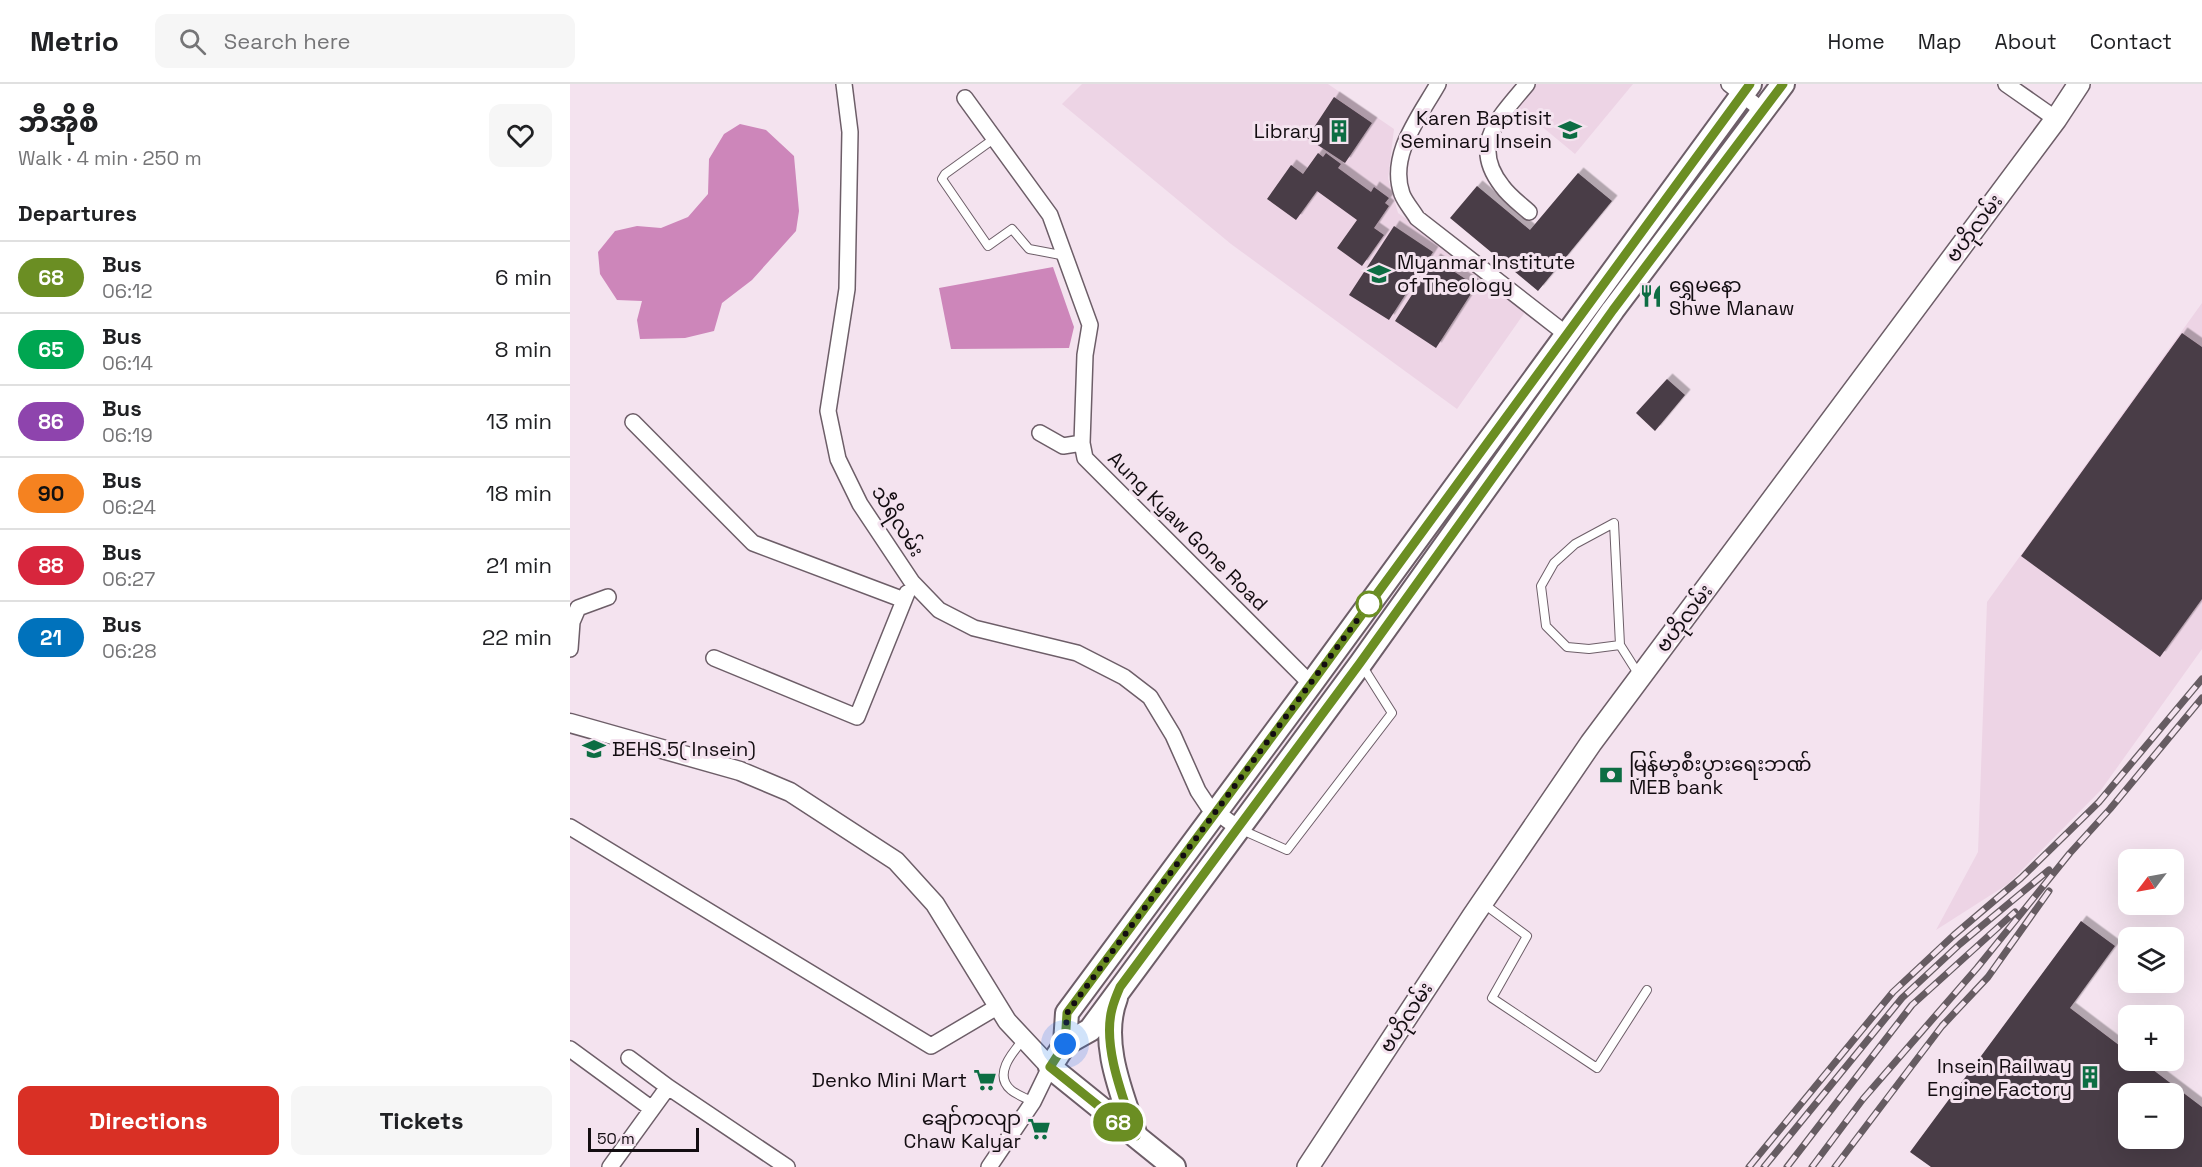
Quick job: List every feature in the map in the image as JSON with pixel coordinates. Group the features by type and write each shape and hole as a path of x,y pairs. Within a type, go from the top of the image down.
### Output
{"main road":[{"path":"1174,1167 1050,1067 1065,1044 1090,1030 1360,663 1613,310 1782,84"},
{"name":"ဗဟိုလမ်း","path":"1308,1167 1482,903 1591,743 2056,119 2079,84"},
{"path":"1065,1044 1067,1013 1566,334 1740,88"},
{"path":"1594,295 1613,310"},
{"path":"1507,415 1527,431"},
{"path":"1397,566 1419,581"},
{"path":"1120,987 1111,1010 1110,1039 1119,1084 1136,1136"}],"street":[{"name":"သီရိလမ်း","path":"844,84 850,132 847,290 828,411 838,459 860,504 912,582 939,610 974,628 1077,653 1133,684 1150,697 1173,735 1198,791 1208,806 1238,828"},
{"path":"1437,84 1404,145 1399,169 1402,194 1417,218 1566,334"},
{"path":"1527,84 1498,121 1486,145 1489,164 1502,186 1529,212"},
{"path":"2006,84 2056,119"},
{"path":"1740,88 1763,111"},
{"name":"Aung Kyaw Gone Road","path":"966,98 1050,215 1090,325 1085,356 1082,443 1085,458 1311,684"},
{"path":"633,422 753,543 904,600"},
{"path":"1040,433 1063,446 1082,443"},
{"path":"714,658 857,717 912,582"},
{"path":"570,650 572,622 578,608 608,597"},
{"path":"570,723 740,771 790,792 896,861 935,904 1007,1021 1050,1067 1033,1102 988,1167"},
{"path":"570,827 931,1046 997,1006"},
{"path":"570,1049 652,1109"},
{"path":"629,1058 787,1167"},
{"path":"610,1167 668,1087"}],"lane":[{"path":"995,138 945,174 942,179 988,246 1012,229 1029,249 1066,256"},
{"path":"1620,645 1589,649 1567,646 1546,626 1541,586 1554,563 1575,544 1614,524 1620,645 1640,676"},
{"path":"1238,828 1287,850 1392,713 1360,663"},
{"path":"1482,903 1527,936 1492,998 1597,1068 1647,990"},
{"path":"1023,1040 1005,1064 1003,1079 1011,1090 1033,1102"}],"shaded area":[{"name":"Myanmar Institute of Theology","path":"1082,84 1328,84 1394,129 1388,178 1398,213 1530,305 1457,409 1231,244 1062,104"},
{"name":"Karen Baptisit Seminary Insein","path":"1533,84 1633,84 1575,154 1516,105"},
{"path":"740,124 766,130 794,156 799,211 796,231 752,280 722,303 714,331 685,338 640,339 637,320 642,301 617,300 600,274 598,252 615,231 637,226 661,228 688,217 708,194 709,159 724,134"},
{"path":"1053,267 1074,327 1069,348 951,349 939,288"},
{"path":"2202,303 2202,649 2101,790 2008,884 1936,930 1978,852 1987,602"}],"building":[{"name":"Library","path":"1334,97 1372,123 1345,163 1307,138"},
{"path":"1318,153 1323,157 1326,153 1341,164 1338,168 1371,192 1374,187 1389,198 1385,203 1389,206 1374,228 1384,235 1362,266 1337,248 1357,220 1317,191 1296,220 1267,199 1291,165 1303,174"},
{"path":"1578,173 1612,201 1538,291 1450,218 1477,186 1530,230"},
{"path":"1394,226 1433,252 1389,320 1349,295"},
{"path":"1435,259 1476,286 1436,348 1395,321"},
{"path":"2182,333 2202,347 2202,599 2160,657 2021,556"},
{"path":"1667,379 1685,395 1655,431 1636,413"},
{"name":"Insein Railway Engine Factory","path":"2081,921 2115,946 2070,1008 2118,1044 2118,1071 2155,1071 2170,1083 2118,1083 2118,1149 2184,1149 2184,1093 2202,1107 2202,1167 1931,1167 1910,1152"}],"railway":[{"path":"1749,1167 1893,992 1954,935 2021,878 2099,802 2202,679"},
{"path":"1812,1167 1863,1099 1977,968 2070,853 2110,809 2202,698"},
{"path":"1764,1167 1902,998 1960,944 2049,870"},
{"path":"1835,1167 1942,1026 1988,977 2049,891"},
{"path":"1787,1167 1912,1005 2015,912"}],"bus line":[{"name":"68","path":"1750,84 1067,1013 1065,1044 1050,1067 1136,1136 1119,1084 1110,1039 1111,1010 1120,987 1360,663 1613,310 1783,84"}],"place":[{"name":"Karen Baptisit Seminary Insein","path":"1570,130"},
{"name":"Library","path":"1339,131"},
{"name":"Myanmar Institute of Theology","path":"1379,274"},
{"name":"ရွှေမနော Shwe Manaw","path":"1651,296"},
{"name":"BEHS.5( Insein)","path":"594,749"},
{"name":"မြန်မာ့စီးပွားရေးဘဏ် MEB bank","path":"1611,775"},
{"name":"Insein Railway Engine Factory","path":"2090,1077"},
{"name":"Denko Mini Mart","path":"985,1080"},
{"name":"ချော်ကလျာ Chaw Kalyar","path":"1039,1129"}],"route":[{"path":"1065,1044 1067,1013 1372,600 1369,604"}]}
